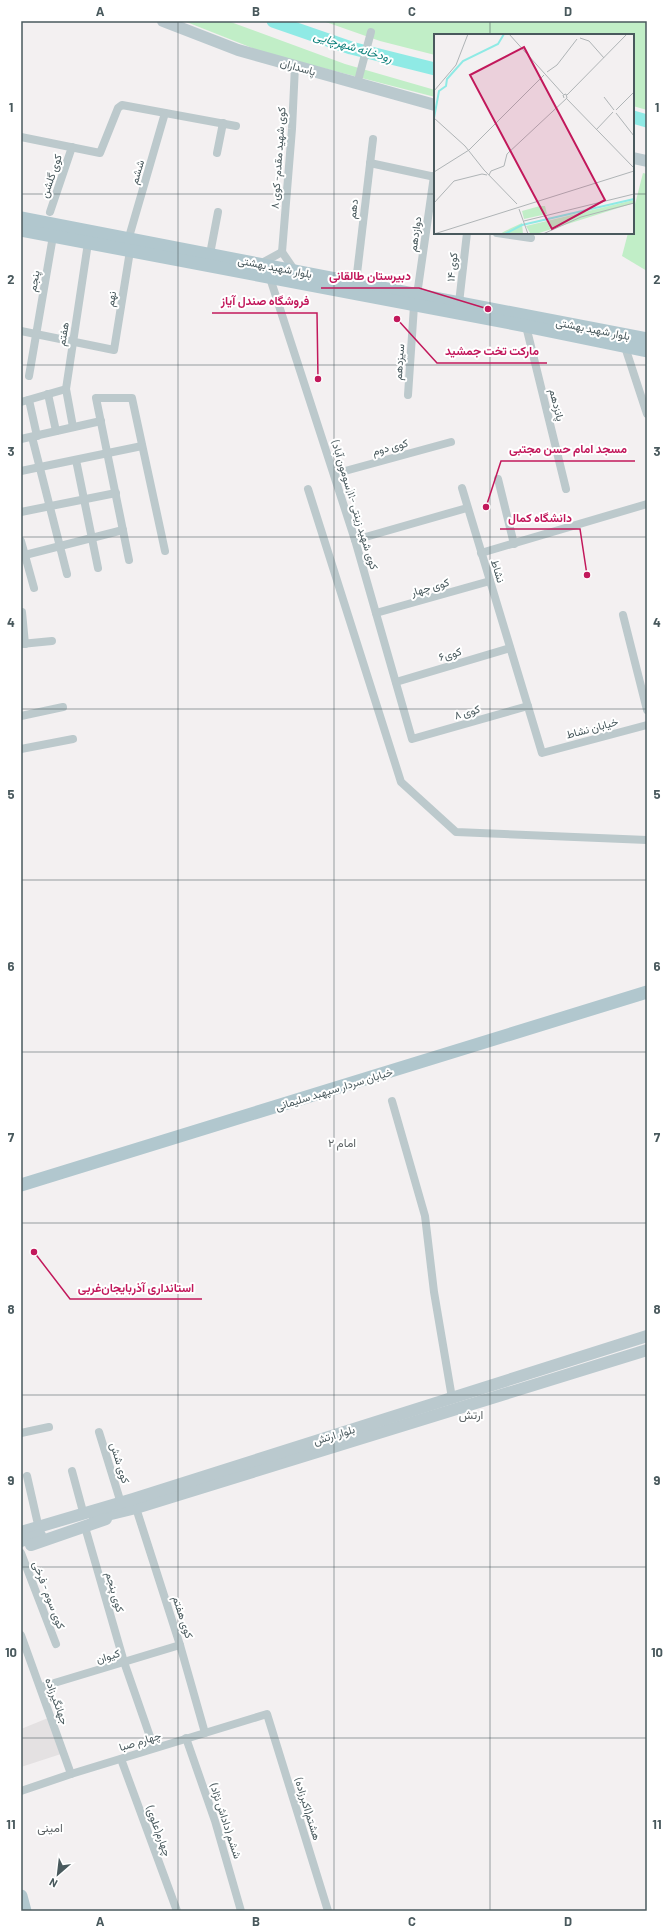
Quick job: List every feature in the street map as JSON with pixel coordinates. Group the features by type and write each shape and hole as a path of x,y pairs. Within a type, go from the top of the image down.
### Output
{"main road":[{"name":"پاسداران","path":"163,21 238,50 434,105"},
{"path":"634,158 647,161"},
{"name":"بلوار شهید بهشتی","path":"21,218 129,237 356,282 416,301 459,303 507,317 526,326 647,351"},
{"name":"بلوار شهید بهشتی","path":"21,230 270,278 647,340"},
{"name":"خیابان سردار سپهبد سلیمانی","path":"21,1176 647,985"},
{"name":"خیابان سردار سپهبد سلیمانی","path":"21,1186 647,992"},
{"name":"بلوار ارتش","path":"21,1541 452,1398 647,1336"},
{"name":"بلوار ارتش","path":"21,1532 134,1504 456,1410 647,1350"},
{"path":"452,1398 456,1410"},
{"path":"21,1525 82,1508 120,1500 134,1504"},
{"path":"21,1548 84,1527 134,1504"}],"street":[{"path":"359,77 371,32"},
{"name":"کوی شهید مقدم- کوی ۸","path":"282,252 292,129 295,66"},
{"path":"21,137 100,153 118,108 122,105 236,126"},
{"name":"ششم","path":"129,237 165,113"},
{"path":"217,153 223,123"},
{"name":"دهم","path":"356,282 373,139"},
{"name":"کوی گلشن","path":"50,212 72,147"},
{"path":"370,163 434,176"},
{"name":"دوازدهم","path":"416,301 434,176"},
{"path":"210,254 218,212"},
{"name":"کوی ۱۴","path":"459,303 467,234"},
{"path":"504,234 531,238"},
{"name":"پنجم","path":"29,376 53,236"},
{"name":"هفتم","path":"73,427 66,389 88,243"},
{"name":"نهم","path":"73,342 114,350 130,252"},
{"path":"260,264 282,252 295,271"},
{"name":"کوی شهید زینتی -۱۱(سومون آباد)","path":"270,278 355,540 412,739"},
{"name":"سیزدهم","path":"408,395 416,301"},
{"name":"پانزدهم","path":"526,326 566,489"},
{"path":"21,331 73,342"},
{"path":"625,347 647,414"},
{"path":"66,389 25,401 35,436 40,467 67,574"},
{"path":"48,394 56,431"},
{"path":"129,560 96,398 132,398 165,551"},
{"path":"21,439 101,421"},
{"name":"کوی دوم","path":"334,474 451,442"},
{"path":"21,471 142,446"},
{"path":"76,460 98,568"},
{"path":"498,479 514,544"},
{"name":"نشاط","path":"462,488 542,753"},
{"path":"308,489 401,782 456,832 647,840"},
{"path":"21,512 116,493"},
{"path":"481,553 647,504"},
{"path":"355,540 467,508"},
{"path":"25,555 123,530"},
{"path":"21,541 34,588"},
{"name":"کوی چهار","path":"376,613 490,581"},
{"path":"22,612 23,644 52,641"},
{"path":"623,615 647,710"},
{"name":"کوی۶","path":"396,682 510,648"},
{"name":"کوی ۸","path":"412,739 528,706"},
{"path":"21,716 63,707"},
{"name":"خیابان نشاط","path":"542,753 647,725"},
{"path":"21,749 73,739"},
{"path":"392,1101 425,1216 434,1292 452,1398"},
{"path":"21,1433 49,1427"},
{"name":"کوی شش","path":"99,1432 120,1500"},
{"path":"72,1471 82,1508"},
{"path":"27,1476 37,1520"},
{"name":"کوی هفتم","path":"134,1504 180,1645 205,1733"},
{"name":"کوی پنجم","path":"84,1527 124,1662 154,1748"},
{"name":"کوی سوم - فرخی","path":"21,1554 56,1644"},
{"name":"جهانگیرزاده","path":"21,1635 41,1687 71,1774"},
{"name":"کیوان","path":"41,1687 180,1645"},
{"name":"چهارم صبا","path":"21,1791 121,1758 267,1714"},
{"name":"هشتم(اکبرزاده)","path":"267,1714 328,1911"},
{"name":"ششم (داداش نژاد)","path":"186,1738 215,1821 241,1911"},
{"name":"چهارم(علوی)","path":"121,1758 177,1911"}],"shaded area":[{"path":"48,1718 61,1754 21,1767 21,1729"}],"green space":[{"path":"184,21 228,21 345,64 434,90 434,97 265,53"},
{"path":"323,21 647,21 647,110 634,106 634,34 434,34 434,55 380,41"},
{"path":"643,173 647,174 647,271 622,256 628,234 634,234 634,208"}],"waterway":[{"name":"رودخانه شهرچایی","path":"273,21 351,48 434,69"},
{"name":"رودخانه شهرچایی","path":"634,117 647,121"}],"place":[{"name":"دبیرستان طالقانی","path":"488,309"},
{"name":"مارکت تخت جمشید","path":"397,319"},
{"name":"فروشگاه صندل آیاز","path":"318,379"},
{"name":"مسجد امام حسن مجتبی","path":"486,507"},
{"name":"دانشگاه کمال","path":"587,575"},
{"name":"استانداری آذربایجان‌غربی","path":"34,1252"}],"district":[{"name":"امام ۲","path":"342,1143"},
{"name":"ارتش","path":"471,1415"},
{"name":"امینی","path":"50,1828"}]}
